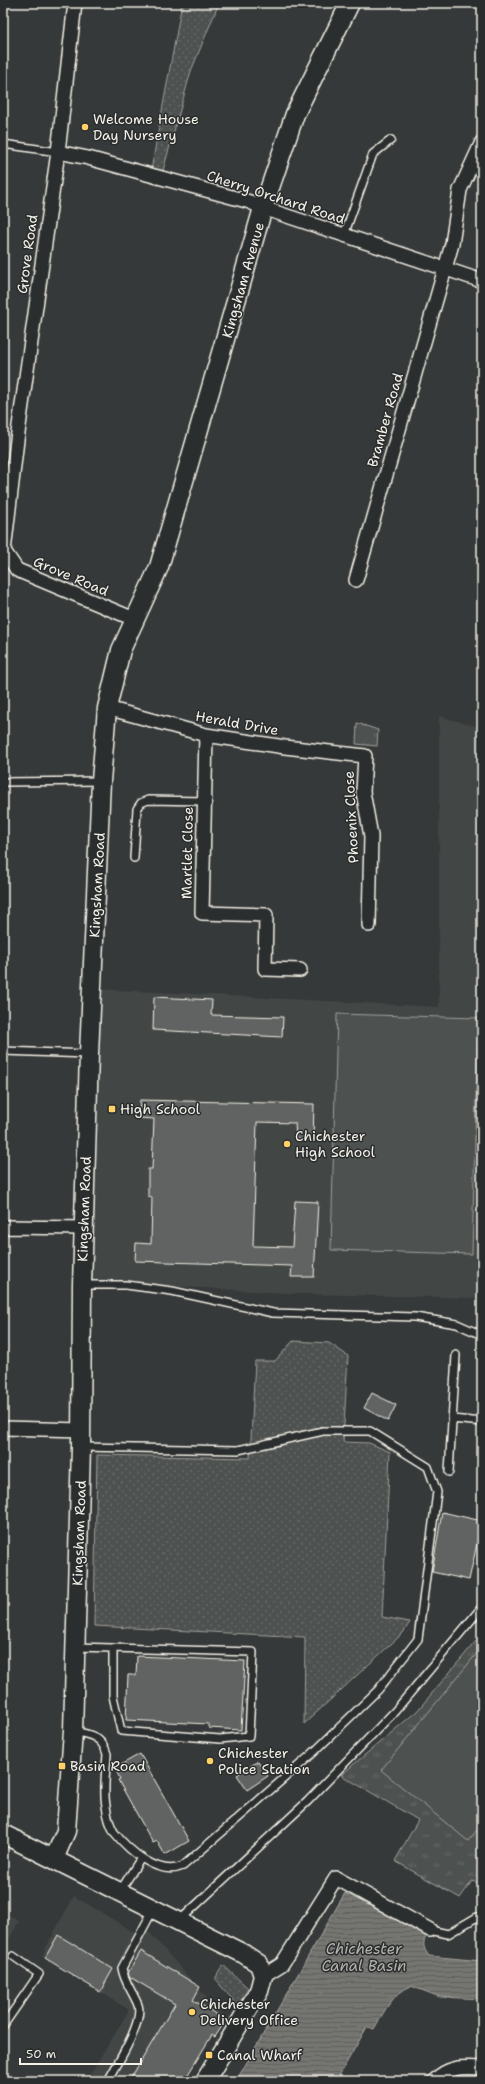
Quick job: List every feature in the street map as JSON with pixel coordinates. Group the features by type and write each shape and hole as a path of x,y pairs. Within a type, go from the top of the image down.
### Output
{"street":[{"name":"Grove Road","path":"75,3 58,152 17,440 4,551 17,570 134,619"},
{"name":"Kingsham Avenue","path":"159,567 263,208 295,114 350,3"},
{"name":"Bramber Road","path":"356,580 452,244 460,190 482,142"},
{"name":"Cherry Orchard Road","path":"58,152 88,158 250,202 263,208 482,281"},
{"name":"Kingsham Road","path":"54,1859 66,1831 72,1731 82,1439 82,1285 89,1054 101,781 107,708 121,650 159,567"},
{"name":"Herald Drive","path":"107,708 206,735 285,748 364,756"},
{"name":"Martlet Close","path":"206,735 202,913 266,915 265,969 300,970"},
{"name":"Phoenix Close","path":"364,756 363,792 371,836 369,925"},
{"path":"3,1228 84,1228"},
{"path":"3,1428 82,1439"},
{"path":"3,1834 180,1921 244,1954 259,1964 263,1976 259,1991 205,2081"},
{"path":"263,1976 282,1964 336,1878 430,1930"},
{"path":"434,2081 440,2074 454,2068 482,2068"}],"lane":[{"path":"344,235 373,154 391,140"},
{"path":"3,144 58,152"},
{"path":"3,782 101,781"},
{"path":"134,858 137,809 141,803 148,800 205,801"},
{"path":"3,1051 89,1054"},
{"path":"82,1285 126,1285 172,1291 273,1313 415,1317 457,1324 482,1334"},
{"path":"449,1472 456,1355"},
{"path":"452,1419 482,1422"},
{"path":"72,1731 91,1734 99,1738 105,1746 107,1754 106,1806 114,1832 141,1858 161,1868 174,1870 183,1866 312,1754 378,1690 418,1639 422,1618 437,1492 428,1467 370,1431 323,1431 238,1450 82,1439"},
{"path":"180,1921 308,1801 384,1722 482,1608"},
{"path":"75,1646 253,1652 249,1736 220,1739 121,1731 114,1696 113,1648"},
{"path":"120,1891 141,1858"},
{"path":"108,2081 138,2018 138,2005 123,1977 122,1968 154,1908"},
{"path":"430,1930 448,1934 477,1917 482,1918"},
{"path":"3,2026 39,1974 13,1956"}],"shaded area":[{"name":"Chichester High School","path":"439,716 482,728 482,1298 301,1294 86,1281 98,989 439,1007"},
{"path":"74,1896 132,1931 150,1933 226,2020 215,2037 212,2035 184,2081 86,2081 129,2010 42,1955"},
{"path":"3,1913 19,1921 3,1951"}],"green space":[{"path":"182,3 219,3 191,71 162,174 151,170"},
{"path":"357,723 378,730 377,746 356,744"},
{"path":"337,1014 478,1018 472,1254 331,1250"},
{"path":"293,1341 329,1343 348,1356 343,1442 369,1443 390,1452 382,1617 410,1622 403,1633 304,1724 305,1637 94,1626 97,1455 250,1458 255,1361 275,1361"},
{"path":"482,1634 482,1884 472,1881 460,1898 395,1861 418,1820 341,1775 417,1711"},
{"path":"482,1647 482,1824 468,1841 381,1770"},
{"path":"223,1965 248,1988 238,2006 215,1979"}],"water":[{"name":"Chichester Canal Basin","path":"345,1893 427,1935 424,1941 424,1946 429,1956 482,1961 482,1999 440,1997 411,1986 404,1989 394,1999 385,2010 374,2029 367,2027 336,2081 236,2081"}],"building":[{"path":"154,997 212,1000 211,1015 283,1017 282,1037 153,1030"},
{"path":"140,1100 314,1104 313,1140 296,1139 295,1123 257,1122 253,1246 292,1247 295,1201 318,1202 314,1277 291,1277 292,1266 135,1261 136,1243 151,1244 152,1197 148,1196 148,1169 152,1169 154,1119 139,1118"},
{"path":"372,1393 396,1405 388,1421 364,1408"},
{"path":"442,1512 482,1521 469,1580 432,1572"},
{"path":"137,1656 245,1661 241,1730 209,1728 209,1724 126,1720 128,1675 136,1675"},
{"path":"140,1754 189,1841 165,1855 157,1841 153,1843 118,1780 120,1779 115,1768"},
{"path":"258,1761 268,1776 247,1790 237,1775"},
{"path":"58,1935 113,1969 100,1992 45,1958"},
{"name":"Chichester Delivery Office","path":"141,1951 200,1987 193,2000 226,2020 215,2037 212,2035 184,2081 129,2081 175,2004 130,1977 128,1973"}],"place":[{"name":"Welcome House Day Nursery","path":"85,127"},
{"name":"High School","path":"112,1109"},
{"name":"Chichester High School","path":"287,1144"},
{"name":"Chichester Police Station","path":"210,1761"},
{"name":"Basin Road","path":"62,1766"},
{"name":"Chichester Delivery Office","path":"192,2012"},
{"name":"Canal Wharf","path":"209,2055"}]}
